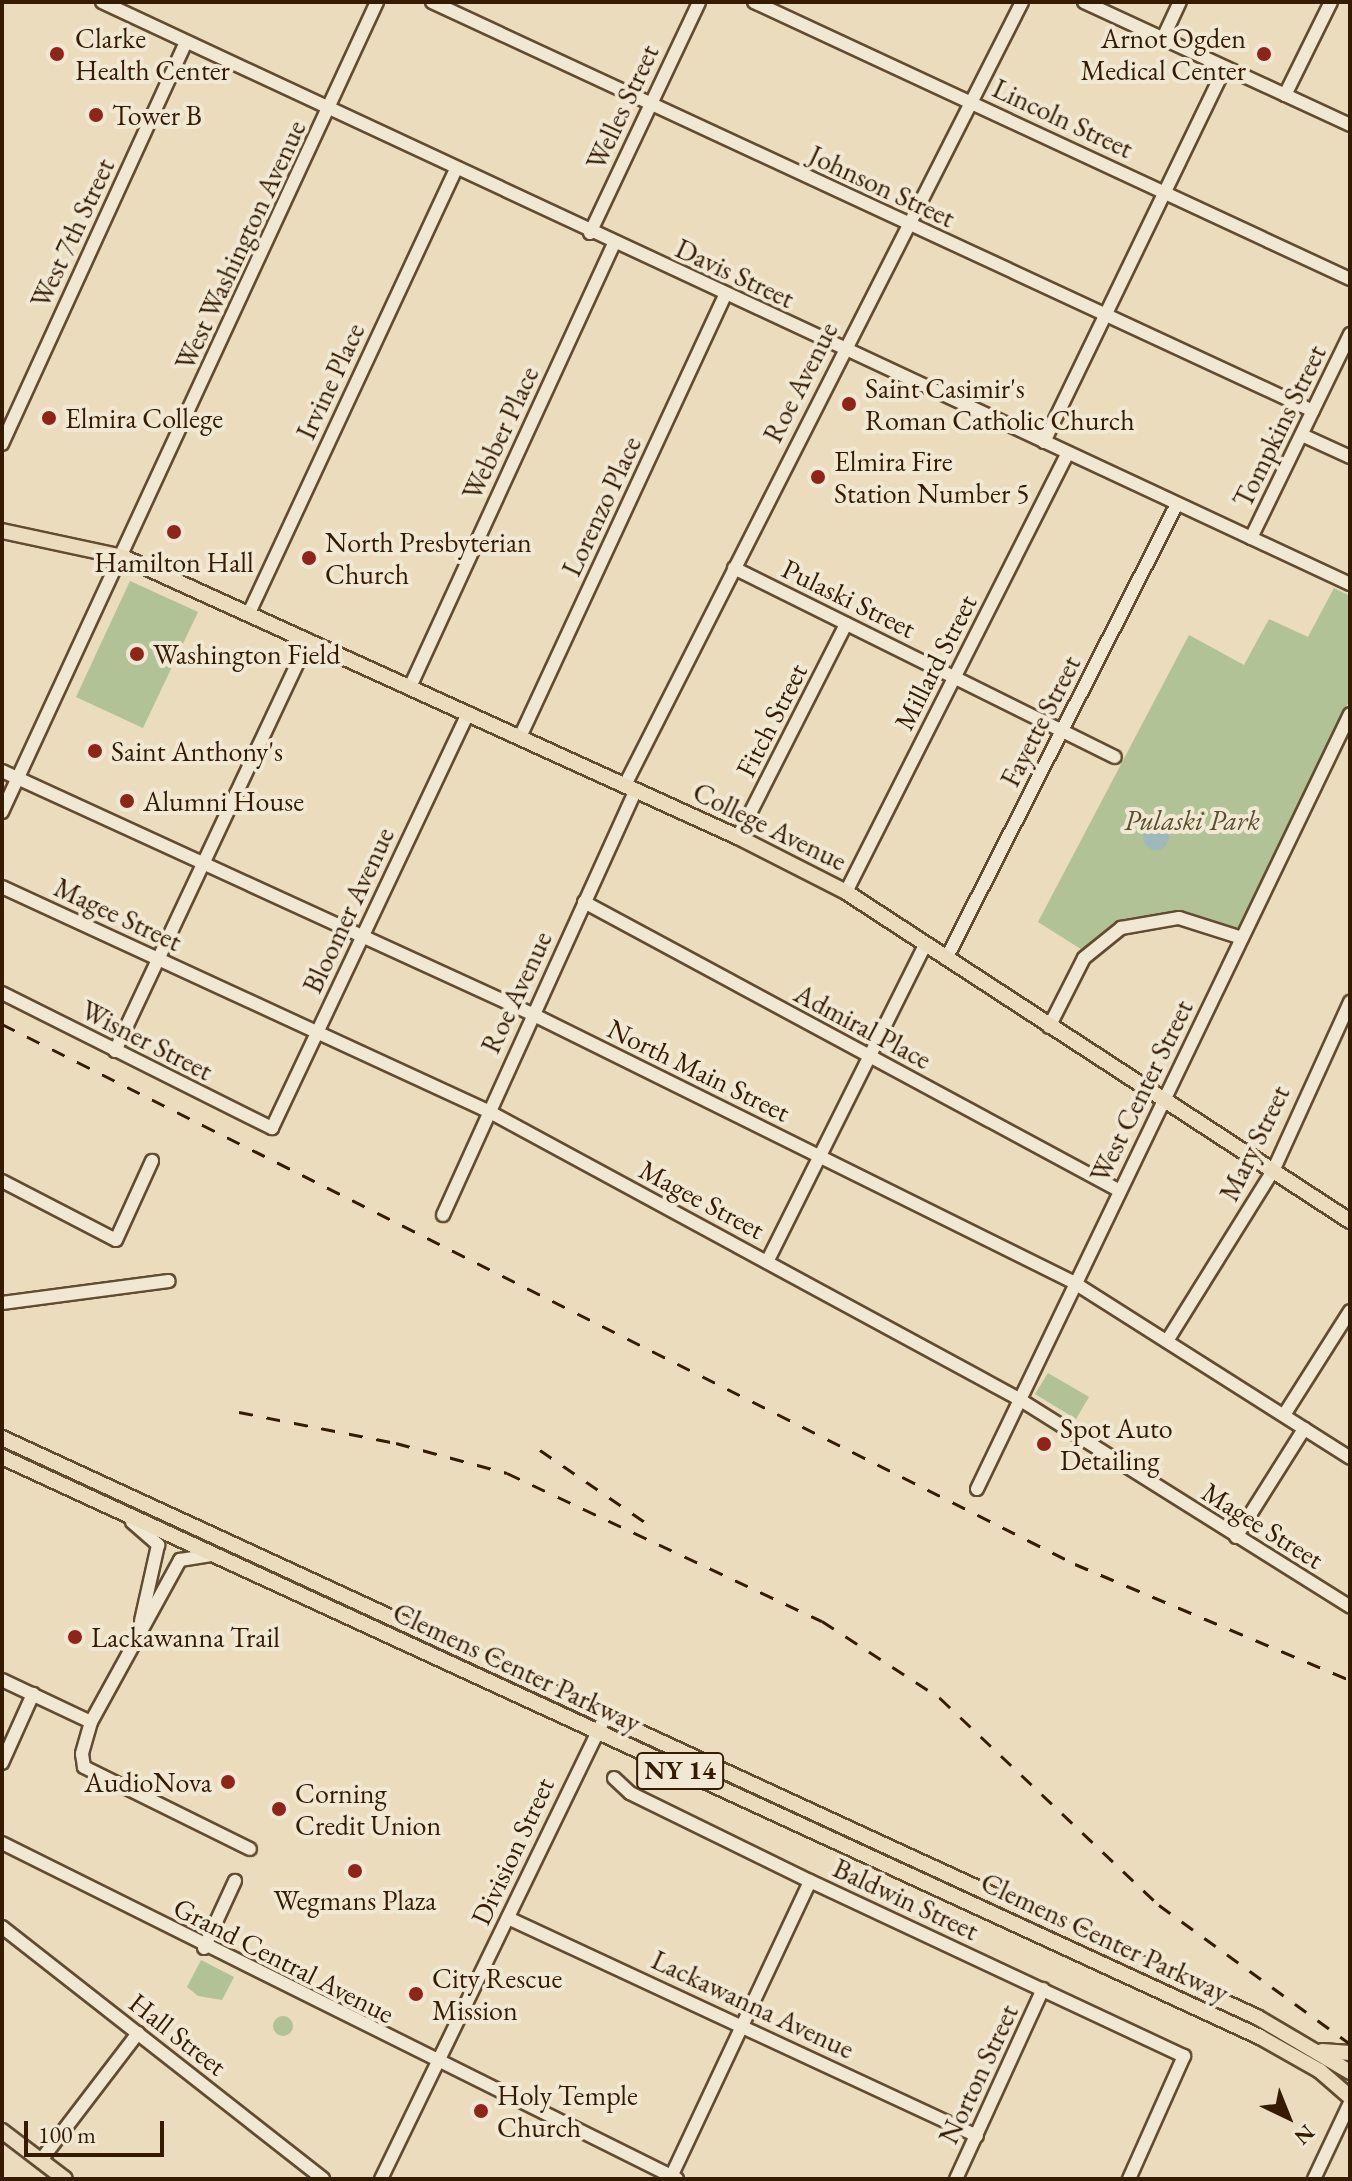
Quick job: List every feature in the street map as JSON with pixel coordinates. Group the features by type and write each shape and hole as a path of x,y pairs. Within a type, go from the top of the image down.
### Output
{"main road":[{"name":"College Avenue","path":"2,531 123,557 738,837 846,892 924,947 1350,1221"},
{"name":"Clemens Center Parkway","path":"2,1438 1257,2017 1320,2051 1350,2072"},
{"name":"Clemens Center Parkway","path":"2,1457 1260,2037 1320,2071 1350,2100"},
{"name":"NY 14","path":"1320,2051 1350,2053"},
{"path":"2,2131 65,2179"}],"street":[{"name":"Davis Street","path":"102,2 843,351 1350,584"},
{"name":"West Washington Avenue","path":"2,812 123,557 377,2"},
{"name":"Johnson Street","path":"432,2 1313,411"},
{"name":"Welles Street","path":"590,233 699,2"},
{"name":"Lincoln Street","path":"754,2 1350,279"},
{"name":"Roe Avenue","path":"443,1215 584,902 630,788 734,568 1022,2"},
{"path":"1084,2 1350,125"},
{"path":"1163,38 1180,2"},
{"path":"1285,95 1331,2"},
{"name":"West 7th Street","path":"2,444 186,42"},
{"path":"1044,442 1108,316 1225,67"},
{"name":"Irvine Place","path":"249,613 456,170"},
{"name":"Webber Place","path":"410,687 614,243"},
{"name":"Lorenzo Place","path":"520,737 725,295"},
{"name":"Tompkins Street","path":"1251,538 1350,336"},
{"path":"1302,435 1350,457"},
{"name":"Millard Street","path":"846,892 1067,454"},
{"name":"Fayette Street","path":"946,959 1177,504"},
{"name":"Pulaski Street","path":"734,568 1115,757"},
{"name":"Fitch Street","path":"738,837 846,624"},
{"path":"115,1051 308,640"},
{"name":"Bloomer Avenue","path":"272,1128 468,713"},
{"name":"West Center Street","path":"977,1489 1073,1282 1350,714"},
{"name":"North Main Street","path":"2,771 532,1014 1073,1282 1350,1458"},
{"name":"Magee Street","path":"2,887 488,1111 1019,1399 1350,1607"},
{"name":"Admiral Place","path":"584,902 1120,1191"},
{"path":"1049,1027 1084,958 1121,928 1179,918 1242,938"},
{"path":"767,1262 924,947"},
{"name":"Wisner Street","path":"2,993 272,1128"},
{"name":"Mary Street","path":"1167,1341 1273,1171 1350,1002"},
{"path":"2,1181 116,1240 152,1161"},
{"path":"2,1303 169,1281"},
{"path":"1284,1415 1350,1311"},
{"path":"1236,1537 1304,1429"},
{"path":"118,1511 158,1545 140,1628"},
{"path":"213,1555 180,1560 91,1722 82,1754 84,1767 250,1849"},
{"path":"2,1680 91,1722"},
{"path":"2,1763 33,1694"},
{"name":"Division Street","path":"381,2179 605,1717"},
{"name":"Baldwin Street","path":"614,1778 630,1793 810,1881 1184,2056 1129,2179"},
{"name":"Grand Central Avenue","path":"2,1843 204,1948 673,2178"},
{"path":"204,1948 235,1881"},
{"path":"673,2178 810,1881"},
{"name":"Lackawanna Avenue","path":"508,1918 742,2024 977,2136"},
{"name":"Hall Street","path":"2,1927 323,2179"},
{"name":"Norton Street","path":"956,2179 1043,1989"},
{"path":"41,2160 138,2033"},
{"path":"1314,2179 1350,2100"}],"green space":[{"name":"Washington Field","path":"130,581 198,612 143,728 76,697"},
{"name":"Pulaski Park","path":"1334,588 1350,596 1350,699 1238,928 1184,912 1126,919 1084,951 1038,922 1189,635 1244,665 1269,619 1308,637"},
{"path":"1048,1373 1089,1397 1076,1419 1035,1394"},
{"path":"201,1960 234,1977 222,2000 198,1996 187,1987"},
{"path":"283,2016 290,2019 293,2026 290,2033 283,2036 276,2033 273,2026 276,2019"}],"water":[{"path":"1156,824 1166,827 1169,837 1166,847 1156,850 1146,847 1143,837 1146,827"}],"railway":[{"path":"2,1024 1075,1564 1350,1680"},
{"path":"239,1412 396,1443 507,1473 822,1621 940,1698 1159,1905 1350,2044"},
{"path":"540,1450 652,1527"}],"place":[{"name":"Clarke Health Center","path":"57,54"},
{"name":"Arnot Ogden Medical Center","path":"1264,54"},
{"name":"Tower B","path":"96,115"},
{"name":"Saint Casimir's Roman Catholic Church","path":"849,404"},
{"name":"Elmira College","path":"49,418"},
{"name":"Elmira Fire Station Number 5","path":"818,477"},
{"name":"Hamilton Hall","path":"174,532"},
{"name":"North Presbyterian Church","path":"309,558"},
{"name":"Washington Field","path":"137,654"},
{"name":"Saint Anthony's","path":"95,751"},
{"name":"Alumni House","path":"127,801"},
{"name":"Spot Auto Detailing","path":"1044,1444"},
{"name":"Lackawanna Trail","path":"75,1637"},
{"name":"AudioNova","path":"228,1782"},
{"name":"Corning Credit Union","path":"279,1809"},
{"name":"Wegmans Plaza","path":"355,1871"},
{"name":"City Rescue Mission","path":"416,1994"},
{"name":"Holy Temple Church","path":"481,2111"}]}
